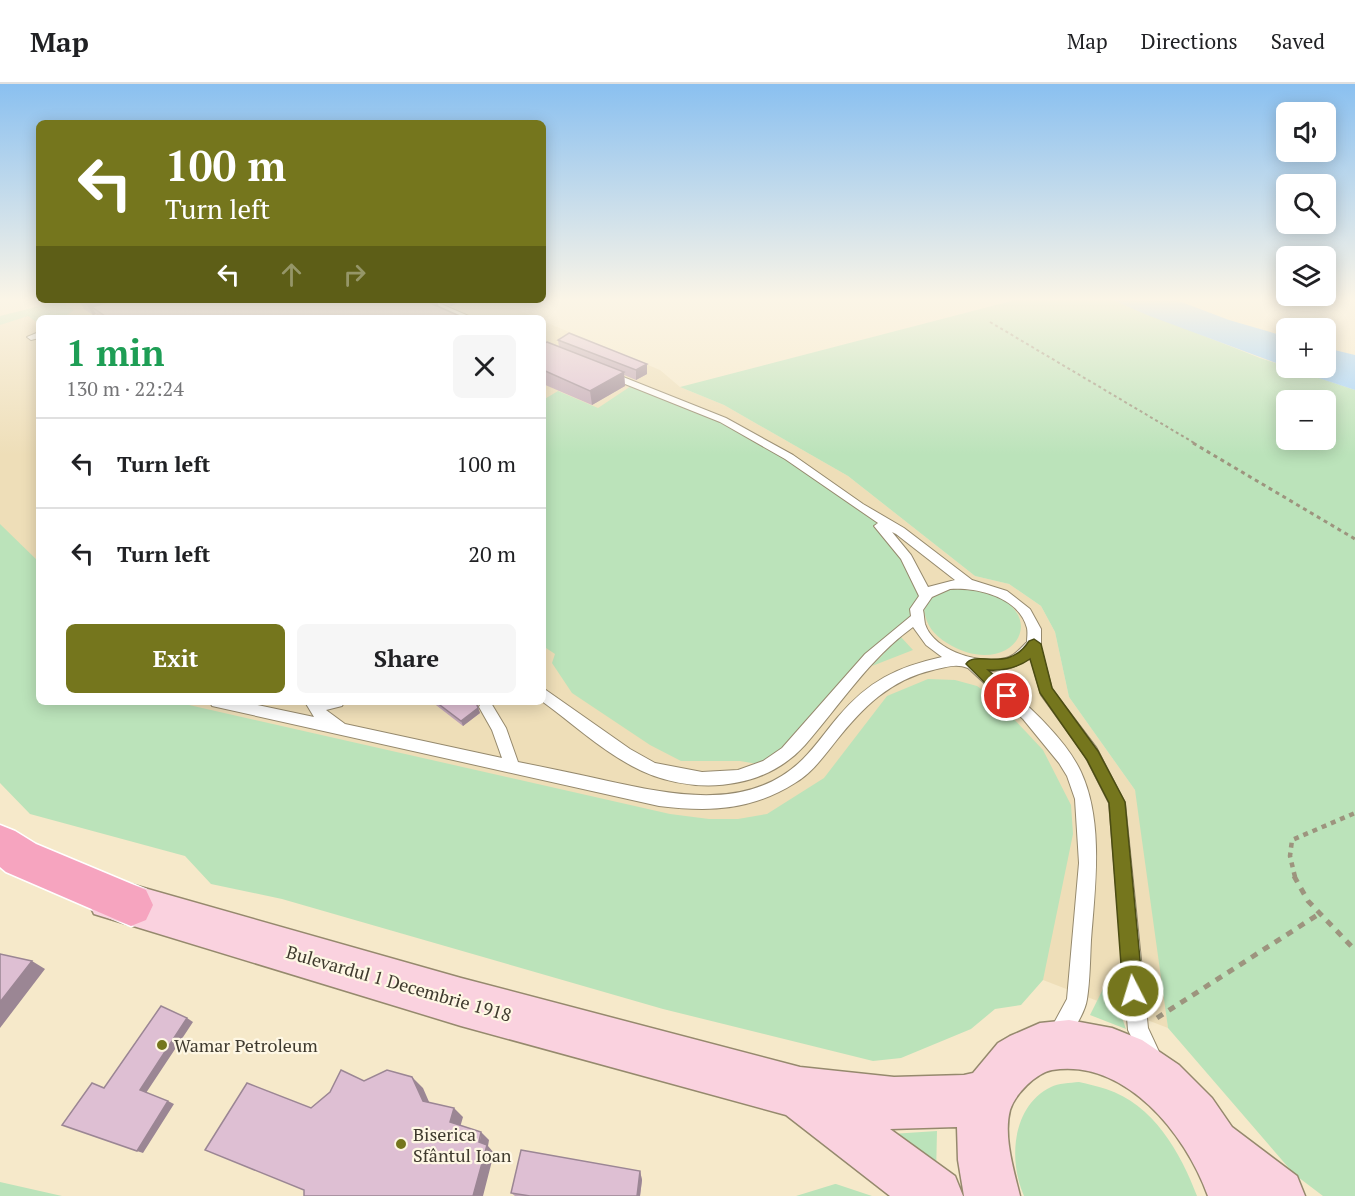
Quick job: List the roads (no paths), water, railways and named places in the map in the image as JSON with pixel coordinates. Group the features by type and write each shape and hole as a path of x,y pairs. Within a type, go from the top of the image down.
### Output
{"main road":[{"path":"0,844 21,858 131,905"},
{"name":"Bulevardul 1 Decembrie 1918","path":"0,866 461,1002 800,1093 850,1100 925,1105 988,1098"},
{"path":"992,1196 985,1166 983,1130 988,1098 1015,1061 1032,1051 1051,1045 1086,1045 1122,1057 1146,1071 1191,1113 1212,1143 1236,1196"},
{"name":"Bulevardul 1 Decembrie 1918","path":"800,1093 935,1196"},
{"path":"1212,1143 1277,1196"}],"lane":[{"path":"594,368 723,420 789,457 859,506 900,531 970,585"},
{"path":"859,506 898,546 912,564 925,595"},
{"path":"1051,1045 1077,1001 1088,863 1083,799 1074,774 1064,758 1028,715 965,662 929,641 920,629 917,618 918,605 925,595 943,586 970,585 1000,593 1015,602 1028,616 1035,631 1034,644 1045,689 1092,756 1117,802 1138,1030 1166,1088"},
{"path":"546,696 637,761 664,773 700,779 753,773 769,766 803,737 850,678 892,634 917,618"},
{"path":"230,705 659,799 713,803 744,799 780,783 807,765 858,704 887,681 909,670 965,662 1003,665 1017,661 1028,654 1034,644"},
{"path":"315,705 319,712 347,731"},
{"path":"486,707 499,728 513,768"}],"water":[{"path":"1246,352 1276,352 1276,363"},
{"path":"1336,352 1355,355 1355,390 1318,378 1336,378"}],"place":[{"name":"Wamar Petroleum","path":"162,1045"},
{"name":"Biserica Sfântul Ioan","path":"401,1144"}]}
